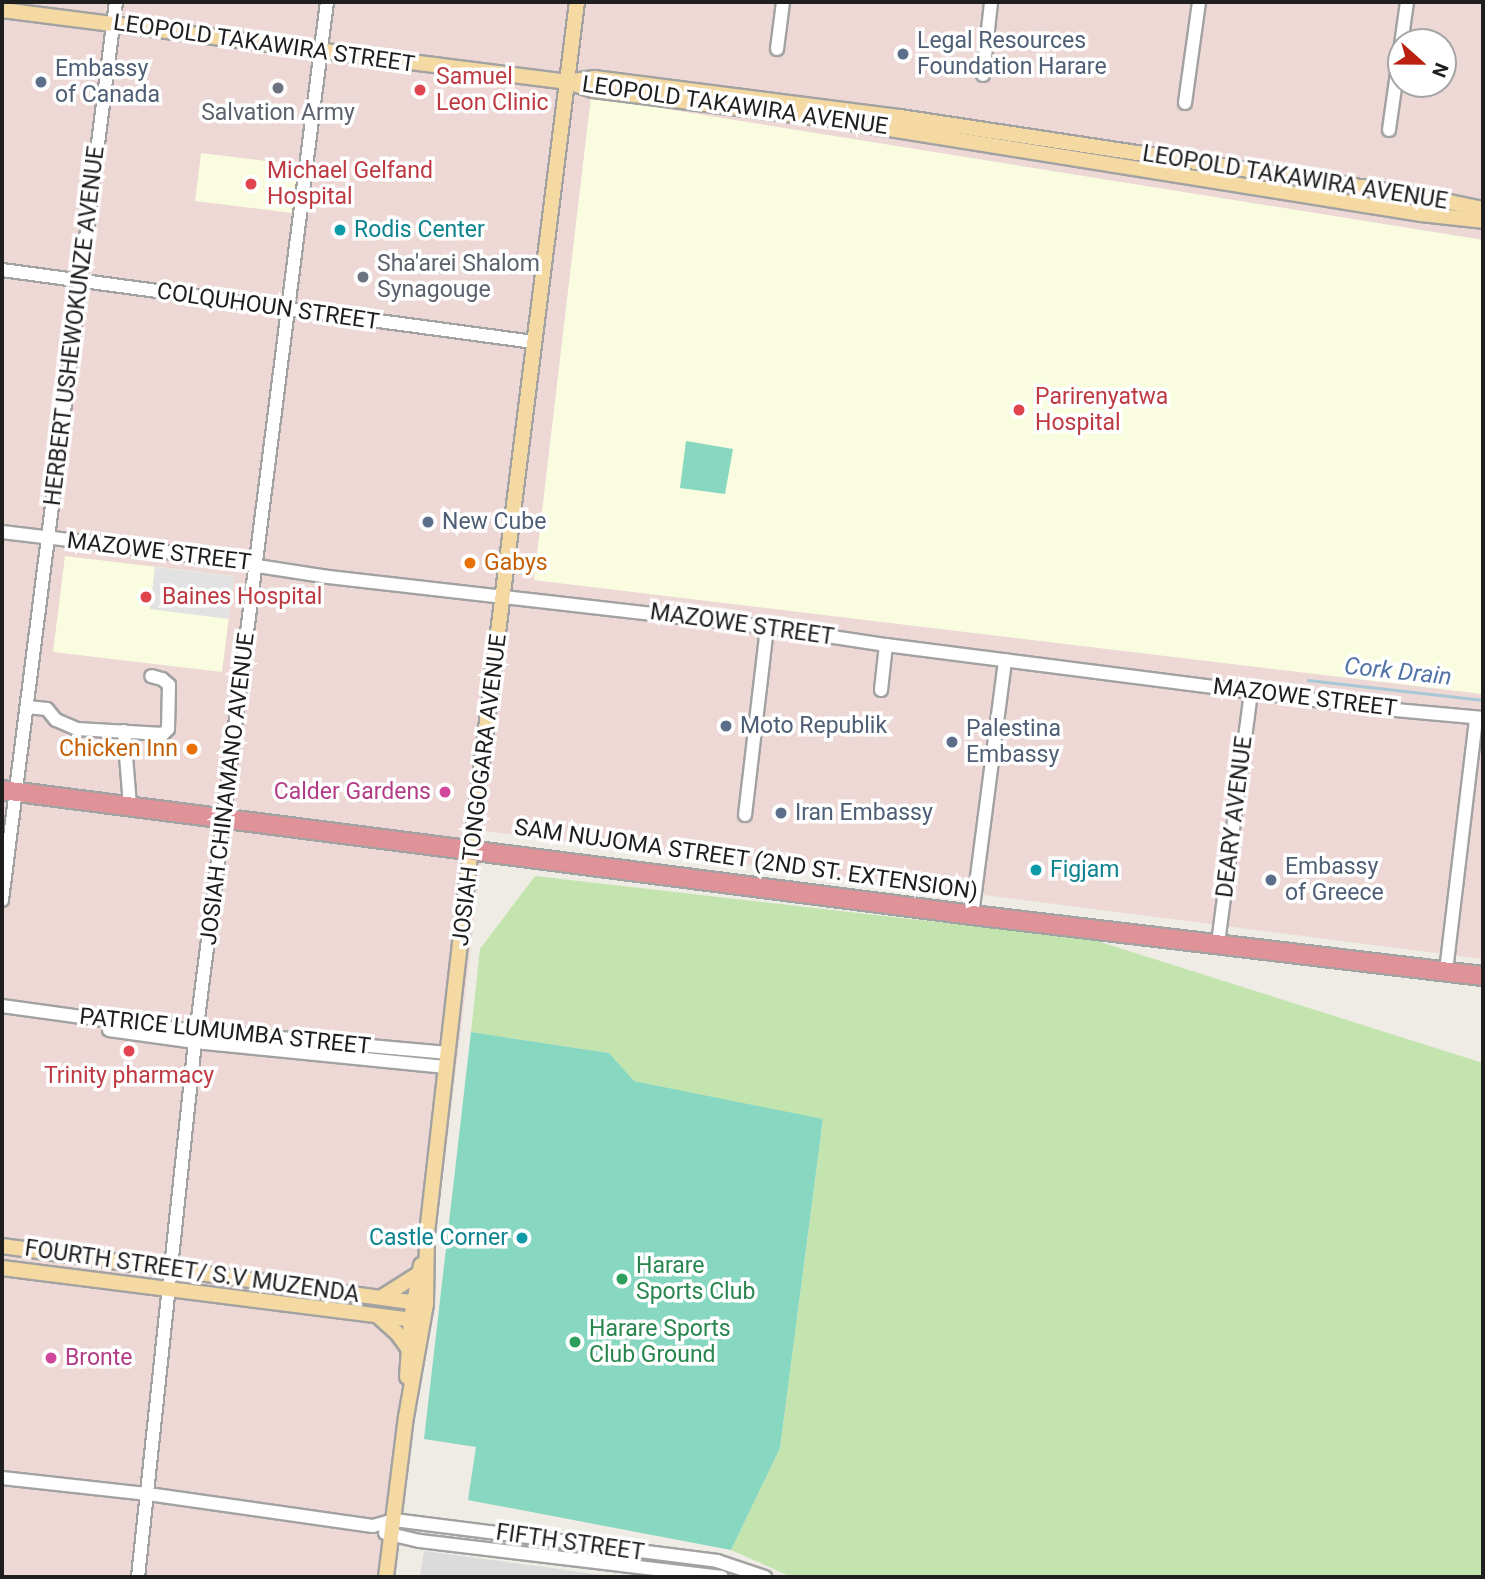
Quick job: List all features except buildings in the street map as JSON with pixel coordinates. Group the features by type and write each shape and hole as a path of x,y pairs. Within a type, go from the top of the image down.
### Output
{"highway":[{"name":"SAM NUJOMA STREET (2ND ST. EXTENSION)","path":"9,790 972,915 1483,975"}],"main road":[{"name":"JOSIAH TONGOGARA AVENUE","path":"419,1303 471,848 577,2"},
{"name":"LEOPOLD TAKAWIRA STREET","path":"2,10 568,82"},
{"name":"LEOPOLD TAKAWIRA AVENUE","path":"568,82 594,78 900,117 1420,195 1483,209"},
{"name":"LEOPOLD TAKAWIRA AVENUE","path":"568,82 593,90 840,121 1408,212 1483,221"},
{"path":"386,1577 419,1303 420,1273 427,1233"},
{"name":"FOURTH STREET/ S.V MUZENDA","path":"2,1246 419,1303"},
{"path":"2,1268 417,1320"},
{"path":"382,1297 420,1273"},
{"path":"377,1316 397,1333 408,1348"},
{"path":"406,1417 408,1348 417,1320"}],"street":[{"name":"HERBERT USHEWOKUNZE AVENUE","path":"2,900 9,790 27,706 116,2"},
{"name":"JOSIAH CHINAMANO AVENUE","path":"138,1577 196,1037 327,2"},
{"path":"777,49 783,2"},
{"path":"983,75 992,2"},
{"path":"1185,103 1199,2"},
{"path":"1389,130 1406,2"},
{"name":"COLQUHOUN STREET","path":"2,270 534,342"},
{"name":"MAZOWE STREET","path":"2,532 328,576 768,627 886,645 1480,718"},
{"path":"745,815 768,627"},
{"path":"881,690 886,645"},
{"path":"972,915 1005,660"},
{"path":"27,706 47,709 56,720 77,729 163,734 168,729 169,685 162,679 151,676"},
{"name":"DEARY AVENUE","path":"1218,943 1251,691"},
{"path":"1446,971 1480,718"},
{"path":"124,730 130,805"},
{"name":"PATRICE LUMUMBA STREET","path":"2,1006 196,1037"},
{"name":"PATRICE LUMUMBA STREET","path":"2,1014 196,1037 447,1060"},
{"name":"FIFTH STREET","path":"2,1478 148,1494 373,1526 392,1537 722,1577"},
{"name":"FIFTH STREET","path":"373,1526 394,1520 717,1561 765,1577"}],"shaded area":[{"path":"2,2 1483,2 1483,240 591,97 534,580 1483,694 1483,959 485,831 394,1577 2,1577"},
{"name":"Parirenyatwa Hospital","path":"591,97 1483,240 1483,694 534,580"},
{"name":"Michael Gelfand Hospital","path":"201,153 306,166 300,214 195,201"},
{"name":"Baines Hospital","path":"65,556 234,576 222,672 53,652"},
{"path":"155,567 234,576 229,619 150,609"},
{"path":"424,1551 617,1577 420,1577"}],"green space":[{"path":"686,441 733,449 725,494 680,488"},
{"path":"535,876 1094,940 1483,1063 1483,1577 792,1577 731,1550 780,1448 823,1120 634,1081 609,1053 471,1032 480,949"},
{"name":"Harare Sports Club","path":"471,1032 609,1053 634,1081 823,1119 780,1448 731,1550 468,1500 476,1447 424,1439"}],"waterway":[{"name":"Cork Drain","path":"1308,680 1483,700"}],"place":[{"name":"Legal Resources Foundation Harare","path":"903,54"},
{"name":"Embassy of Canada","path":"41,82"},
{"name":"Salvation Army","path":"278,88"},
{"name":"Samuel Leon Clinic","path":"420,90"},
{"name":"Michael Gelfand Hospital","path":"251,184"},
{"name":"Rodis Center","path":"340,230"},
{"name":"Sha'arei Shalom Synagouge","path":"363,277"},
{"name":"Parirenyatwa Hospital","path":"1019,410"},
{"name":"New Cube","path":"428,522"},
{"name":"Gabys","path":"470,563"},
{"name":"Baines Hospital","path":"146,597"},
{"name":"Moto Republik","path":"726,726"},
{"name":"Palestina Embassy","path":"952,742"},
{"name":"Chicken Inn","path":"192,749"},
{"name":"Calder Gardens","path":"445,792"},
{"name":"Iran Embassy","path":"781,813"},
{"name":"Figjam","path":"1036,870"},
{"name":"Embassy of Greece","path":"1271,880"},
{"name":"Trinity pharmacy","path":"129,1051"},
{"name":"Castle Corner","path":"522,1238"},
{"name":"Harare Sports Club","path":"622,1279"},
{"name":"Harare Sports Club Ground","path":"575,1342"},
{"name":"Bronte","path":"51,1358"}]}
